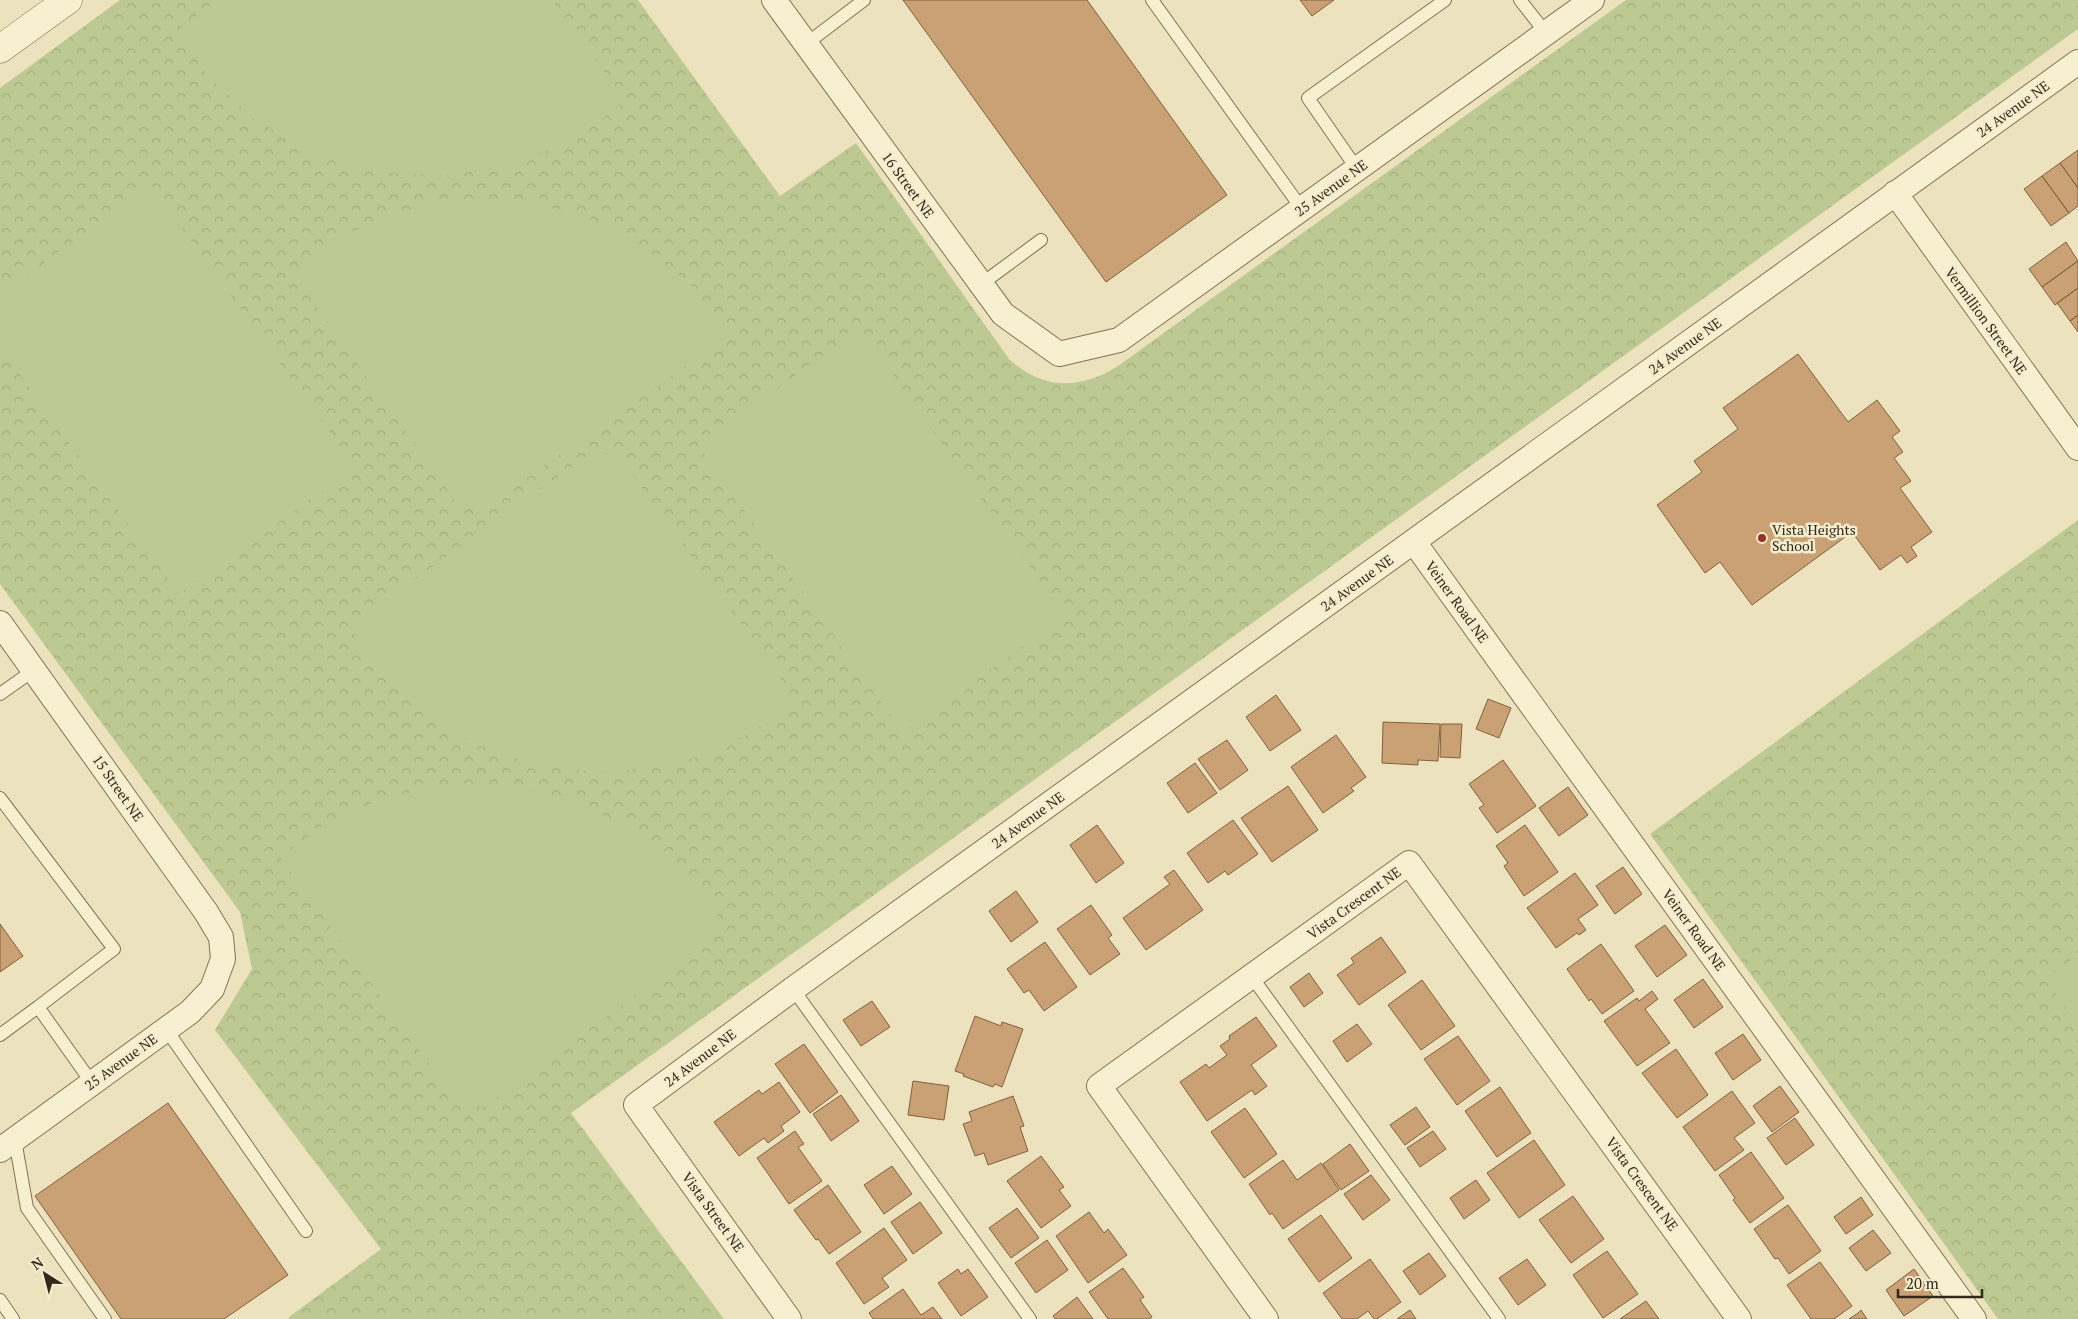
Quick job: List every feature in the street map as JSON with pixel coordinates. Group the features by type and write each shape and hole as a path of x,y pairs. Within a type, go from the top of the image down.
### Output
{"street":[{"path":"0,49 68,0"},
{"name":"16 Street NE","path":"774,0 1003,314 1060,354"},
{"name":"25 Avenue NE","path":"1060,354 1120,340 1592,0"},
{"name":"24 Avenue NE","path":"636,1105 2078,62"},
{"name":"Vermillion Street NE","path":"1895,193 2078,448"},
{"name":"Veiner Road NE","path":"1414,542 1974,1319"},
{"name":"15 Street NE","path":"0,623 206,912 221,937 223,959"},
{"name":"Vista Crescent NE","path":"1266,1319 1099,1086 1410,863 1739,1319"},
{"name":"25 Avenue NE","path":"7,1145 190,1012 212,989 223,959"},
{"name":"Vista Street NE","path":"636,1105 789,1319"}],"lane":[{"path":"806,44 864,0"},
{"path":"1152,0 1302,209"},
{"path":"1357,169 1308,98 1446,0"},
{"path":"1520,0 1546,33"},
{"path":"980,285 1041,240"},
{"path":"0,694 34,670"},
{"path":"0,798 114,949 0,1035"},
{"path":"1252,977 1499,1319"},
{"path":"794,989 1030,1319"},
{"path":"38,1007 92,1083"},
{"path":"166,1029 306,1231"},
{"path":"7,1145 27,1208 105,1319"},
{"path":"0,1300 13,1319"}],"green space":[{"path":"120,0 638,0 780,196 856,143 1009,359 1035,377 1062,383 1076,383 1090,379 1118,366 1626,0 2078,0 2078,29 571,1113 724,1319 289,1319 289,1317 381,1249 215,1030 252,969 240,912 0,584 0,88"},
{"path":"218,0 552,0 626,101 583,133 517,164 446,176 377,172 309,152 253,118 206,74 176,31"},
{"path":"151,185 355,467 179,594 0,347 0,295"},
{"path":"498,199 570,211 633,240 688,282 730,335 483,509 459,506 292,272 350,232 425,205"},
{"path":"860,329 1065,616 903,732 698,445"},
{"path":"592,452 618,455 796,700 751,733 686,761 611,773 534,765 469,741 413,703 371,659 350,626"},
{"path":"2078,520 2078,1319 1998,1319 1650,834"},
{"path":"487,785 530,790 558,797 611,819 660,851 681,870 700,891 726,928 484,1107 458,1104 280,857 327,823 379,800 438,786"},
{"path":"2078,955 2078,1025 2045,978"}],"building":[{"path":"903,0 1087,0 1227,195 1106,282"},
{"path":"1300,0 1334,0 1312,16"},
{"path":"2078,150 2078,188 2060,163"},
{"path":"2060,163 2078,188 2078,206 2069,213 2042,176"},
{"path":"2042,176 2069,213 2051,226 2024,189"},
{"path":"2066,242 2078,261 2042,287 2029,269"},
{"path":"2078,261 2078,288 2055,305 2042,287"},
{"path":"2078,288 2078,315 2070,321 2057,303"},
{"path":"2078,315 2078,332 2070,321"},
{"path":"1798,354 1848,422 1877,400 1900,431 1892,437 1903,452 1894,458 1911,481 1900,488 1932,532 1911,547 1917,556 1907,563 1901,555 1880,570 1852,532 1752,605 1720,562 1705,573 1657,505 1702,472 1694,461 1738,429 1723,408"},
{"path":"1276,695 1301,730 1270,751 1246,717"},
{"path":"1488,699 1511,708 1499,738 1476,729"},
{"path":"1383,722 1440,724 1438,761 1418,760 1418,765 1382,763"},
{"path":"1441,724 1462,724 1460,758 1440,757"},
{"path":"1336,735 1366,777 1351,788 1354,791 1323,813 1291,767"},
{"path":"1227,740 1248,770 1220,790 1198,759"},
{"path":"1503,760 1536,806 1497,833 1479,808 1484,805 1469,784"},
{"path":"1195,763 1217,793 1188,813 1167,783"},
{"path":"1288,786 1318,830 1272,862 1241,818"},
{"path":"1568,787 1588,815 1559,836 1539,808"},
{"path":"1233,820 1258,854 1228,875 1225,871 1208,883 1187,853"},
{"path":"1097,825 1124,863 1096,883 1070,845"},
{"path":"1525,825 1558,872 1524,896 1504,866 1508,863 1496,846"},
{"path":"1623,867 1642,894 1615,914 1596,886"},
{"path":"1174,870 1203,910 1146,950 1123,918 1170,884 1164,877"},
{"path":"1575,873 1598,905 1578,919 1586,930 1579,935 1577,933 1556,948 1527,908"},
{"path":"1016,891 1038,922 1011,942 989,911"},
{"path":"1091,905 1112,935 1108,938 1120,954 1090,975 1057,929"},
{"path":"0,924 23,956 0,972"},
{"path":"1665,925 1687,955 1657,977 1635,946"},
{"path":"1381,937 1406,972 1359,1005 1337,975 1354,963 1351,958"},
{"path":"1045,942 1077,987 1044,1011 1029,990 1024,993 1007,969"},
{"path":"1601,944 1634,991 1602,1014 1591,999 1589,1001 1567,969"},
{"path":"1309,973 1323,993 1304,1007 1290,987"},
{"path":"1703,979 1723,1007 1694,1028 1674,1000"},
{"path":"1422,980 1455,1026 1421,1050 1388,1005"},
{"path":"1652,991 1658,999 1645,1009 1670,1043 1637,1066 1604,1021 1637,998 1639,1001"},
{"path":"872,1001 890,1027 861,1046 843,1020"},
{"path":"975,1016 1001,1026 1002,1022 1023,1029 1002,1087 995,1084 993,1087 963,1076 964,1074 955,1071"},
{"path":"1256,1017 1277,1046 1251,1065 1267,1086 1255,1095 1252,1090 1207,1121 1180,1082 1206,1064 1209,1068 1227,1055 1220,1046 1230,1039 1229,1036"},
{"path":"1357,1024 1372,1044 1347,1062 1333,1041"},
{"path":"1743,1034 1761,1060 1733,1080 1715,1053"},
{"path":"1458,1036 1490,1081 1457,1105 1424,1059"},
{"path":"804,1044 838,1092 810,1113 775,1064"},
{"path":"1676,1049 1708,1095 1677,1118 1642,1073"},
{"path":"913,1081 949,1086 944,1120 908,1115"},
{"path":"779,1082 800,1112 781,1126 784,1131 768,1143 764,1138 739,1156 714,1122 759,1090 762,1094"},
{"path":"1780,1086 1799,1112 1772,1132 1753,1106"},
{"path":"1500,1087 1531,1133 1497,1157 1465,1111"},
{"path":"1732,1091 1755,1123 1734,1138 1744,1150 1715,1171 1683,1127"},
{"path":"841,1095 859,1121 831,1141 813,1114"},
{"path":"1013,1096 1024,1126 1020,1127 1028,1151 988,1165 984,1153 975,1156 963,1124 972,1121 969,1112"},
{"path":"168,1103 288,1275 224,1319 121,1319 35,1196"},
{"path":"1416,1107 1430,1127 1405,1145 1390,1125"},
{"path":"1245,1108 1277,1154 1244,1178 1211,1132"},
{"path":"1795,1118 1814,1145 1786,1165 1767,1138"},
{"path":"795,1131 804,1144 798,1147 822,1181 789,1204 757,1158"},
{"path":"1433,1131 1446,1149 1420,1167 1407,1148"},
{"path":"1534,1140 1565,1185 1519,1218 1487,1173"},
{"path":"1350,1144 1369,1171 1341,1190 1323,1164"},
{"path":"1751,1152 1784,1198 1750,1223 1733,1200 1735,1198 1719,1175"},
{"path":"1041,1156 1064,1187 1059,1190 1071,1206 1041,1228 1007,1181"},
{"path":"1283,1160 1297,1180 1321,1163 1339,1190 1283,1229 1272,1213 1270,1215 1249,1184"},
{"path":"892,1166 912,1194 884,1214 864,1185"},
{"path":"1371,1175 1390,1200 1363,1220 1344,1194"},
{"path":"1476,1180 1490,1200 1464,1219 1450,1198"},
{"path":"828,1185 861,1232 829,1254 794,1210"},
{"path":"1573,1196 1604,1239 1571,1263 1539,1220"},
{"path":"1861,1197 1873,1215 1846,1234 1834,1217"},
{"path":"920,1202 942,1233 913,1254 891,1222"},
{"path":"1788,1205 1821,1251 1789,1274 1778,1258 1775,1259 1754,1229"},
{"path":"1017,1208 1039,1238 1011,1258 989,1228"},
{"path":"1089,1212 1104,1233 1108,1229 1127,1255 1088,1283 1056,1236"},
{"path":"1321,1215 1352,1258 1319,1282 1288,1239"},
{"path":"884,1228 907,1260 882,1278 889,1287 864,1304 836,1263"},
{"path":"1873,1230 1891,1253 1866,1271 1849,1248"},
{"path":"1047,1240 1068,1270 1036,1293 1015,1263"},
{"path":"1607,1251 1638,1294 1603,1318 1573,1275"},
{"path":"1429,1253 1446,1276 1420,1295 1403,1271"},
{"path":"1370,1259 1401,1302 1377,1319 1374,1319 1368,1311 1357,1319 1342,1319 1323,1293"},
{"path":"1527,1259 1546,1285 1518,1305 1499,1278"},
{"path":"1820,1262 1852,1306 1834,1319 1811,1319 1787,1285"},
{"path":"1123,1268 1144,1297 1140,1300 1152,1317 1149,1319 1108,1319 1089,1292"},
{"path":"958,1269 961,1274 968,1269 988,1297 961,1316 938,1283"},
{"path":"1914,1269 1933,1296 1904,1316 1886,1290"},
{"path":"903,1289 921,1315 933,1307 942,1319 873,1319 869,1313"},
{"path":"1077,1297 1093,1319 1055,1319 1053,1316"},
{"path":"1646,1301 1659,1319 1620,1319"},
{"path":"1410,1310 1416,1319 1397,1319"},
{"path":"1861,1310 1867,1319 1849,1319 1858,1313"}],"place":[{"name":"Vista Heights School","path":"1762,538"}]}
